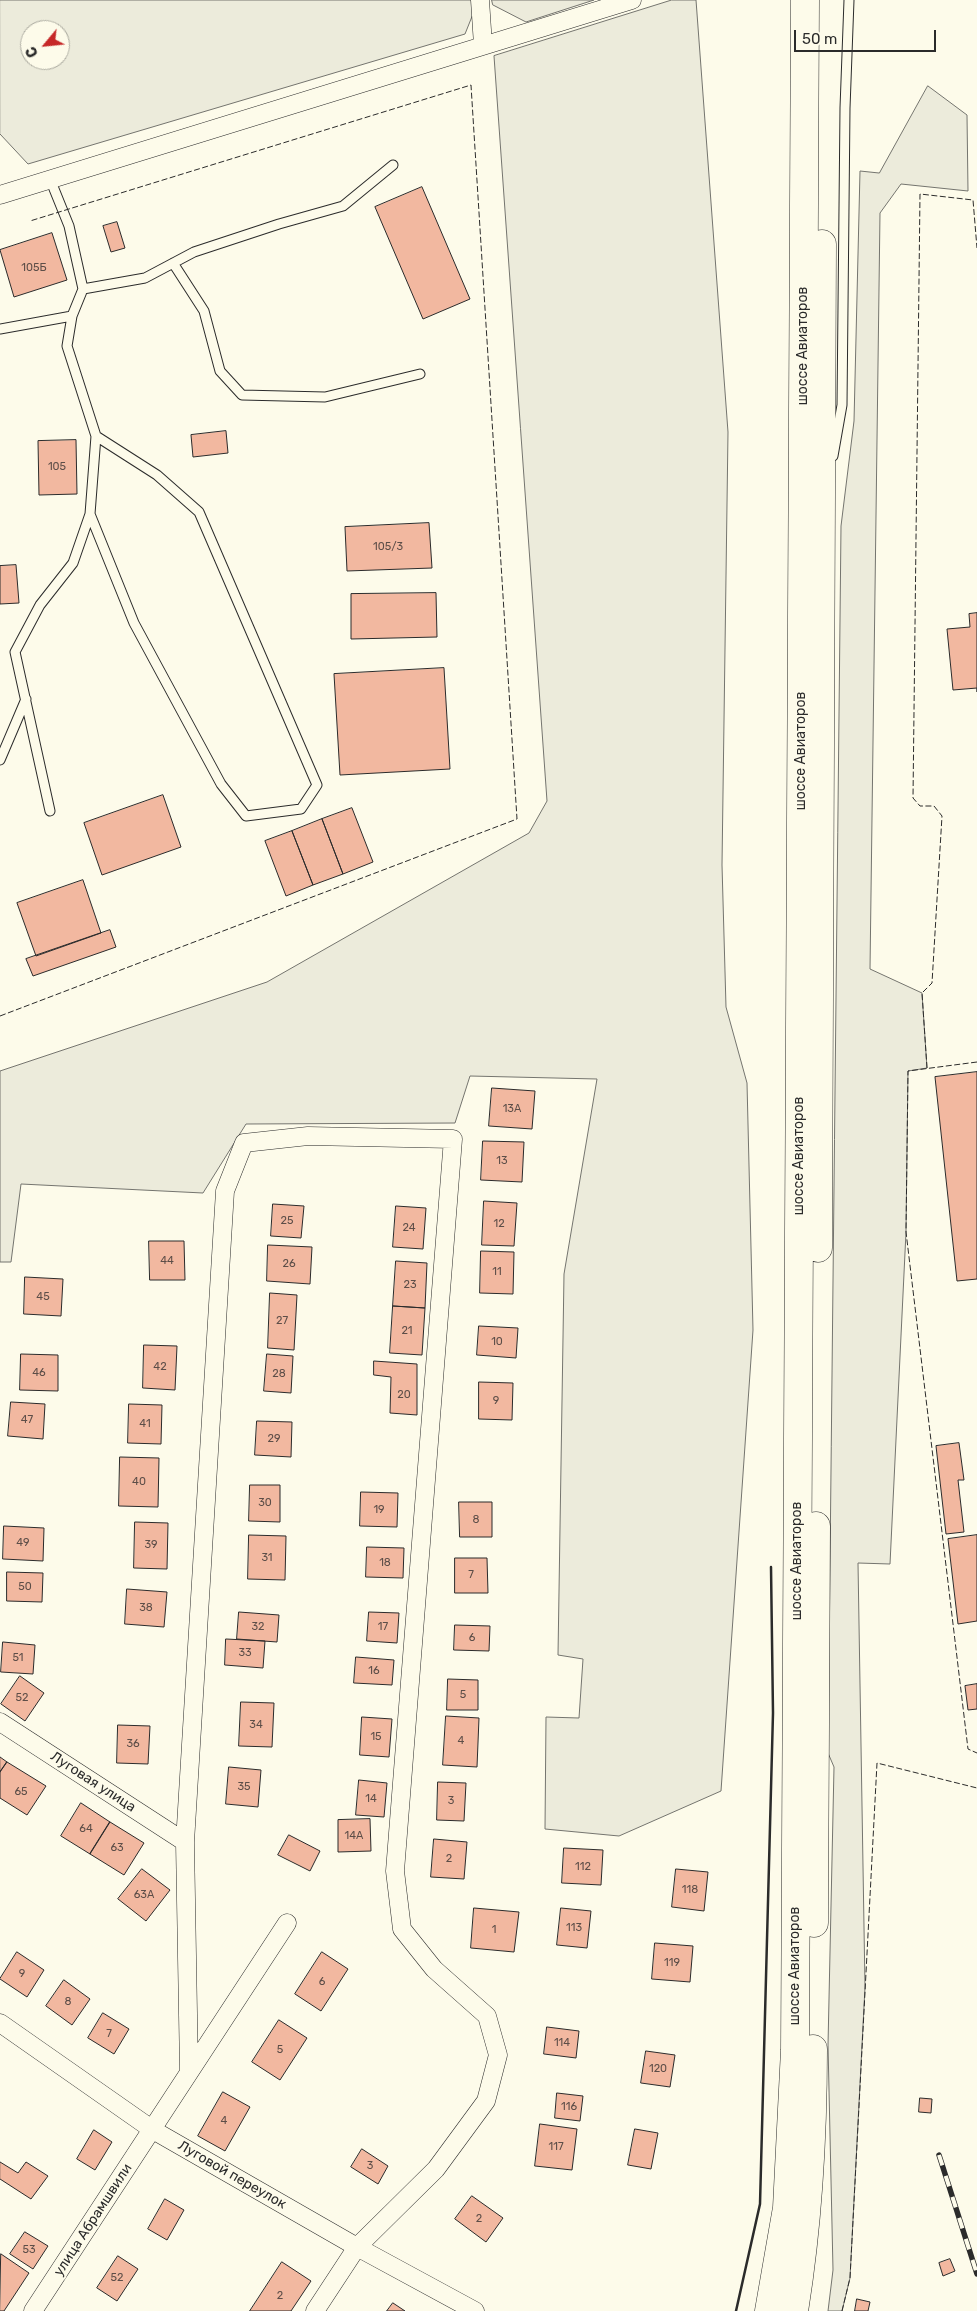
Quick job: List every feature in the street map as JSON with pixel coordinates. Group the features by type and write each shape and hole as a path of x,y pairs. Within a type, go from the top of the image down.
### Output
{"main road":[{"name":"шоссе Авиаторов","path":"770,2311 788,2208 795,2050 805,0"},
{"name":"шоссе Авиаторов","path":"794,2311 806,2220 813,2100 822,525 822,0"}],"street":[{"path":"480,0 483,45"},
{"path":"0,195 632,0"},
{"path":"189,2070 185,1842 225,1190 244,1143 308,1136 453,1139 395,1871 402,1929 434,1969 486,2016 498,2055 486,2101 436,2168 357,2247 315,2311"},
{"name":"Луговая улица","path":"0,1722 185,1842"},
{"name":"улица Абрамшвили","path":"33,2311 287,1923"},
{"name":"Луговой переулок","path":"0,2022 153,2130 357,2247 475,2311"}],"lane":[{"path":"822,525 842,405 845,108 849,0"},
{"path":"83,289 145,278 173,263 211,247 279,224 343,206 393,165"},
{"path":"50,179 69,226 83,289 72,316 67,346 96,436 90,514 73,564 40,605 15,652 50,810"},
{"path":"173,263 204,311 220,371 242,396 325,396 420,374"},
{"path":"0,329 72,316"},
{"path":"90,514 134,624 222,784 246,816 301,809 317,785 199,512 157,475 96,436"},
{"path":"0,760 26,699"}],"shaded area":[{"path":"0,0 472,0 473,14 465,34 28,164 0,134"},
{"path":"492,0 594,0 526,22 493,5"},
{"path":"672,0 696,0 728,432 722,865 726,1007 747,1083 753,1330 721,1791 619,1836 545,1829 546,1717 579,1718 583,1659 558,1655 564,1274 597,1079 470,1076 455,1123 246,1124 203,1193 21,1184 11,1262 0,1262 0,1071 267,982 529,833 547,801 494,56"},
{"path":"928,86 967,115 968,191 901,184 880,213 870,969 922,993 927,1068 908,1071 906,1232 890,1564 858,1563 865,1987 850,2278 842,2311 828,2311 833,2270 828,2045 834,1767 828,1753 841,526 854,421 860,171 879,173"}],"building":[{"path":"422,187 470,299 423,319 375,207"},
{"path":"117,222 125,248 111,252 103,226"},
{"path":"52,233 67,280 14,297 0,250"},
{"path":"226,431 228,453 193,457 191,435"},
{"path":"76,440 77,494 39,495 38,441"},
{"path":"429,523 432,568 347,571 345,527"},
{"path":"16,565 19,603 0,604 0,566"},
{"path":"436,593 437,637 351,639 351,594"},
{"path":"977,613 977,688 953,690 947,629 970,627 969,614"},
{"path":"444,668 450,769 340,775 334,674"},
{"path":"163,795 181,847 102,875 84,823"},
{"path":"352,808 373,862 343,874 322,819"},
{"path":"322,819 343,874 313,885 292,831"},
{"path":"292,831 313,885 286,896 265,841"},
{"path":"83,880 101,933 36,956 17,903"},
{"path":"110,930 116,947 33,976 26,959"},
{"path":"977,1072 977,1279 957,1281 935,1077"},
{"path":"492,1088 535,1091 532,1129 489,1126"},
{"path":"483,1141 524,1142 522,1182 481,1180"},
{"path":"484,1201 517,1203 514,1246 482,1245"},
{"path":"273,1204 304,1206 301,1238 271,1236"},
{"path":"396,1206 426,1208 423,1249 393,1247"},
{"path":"149,1241 184,1241 185,1280 150,1280"},
{"path":"268,1245 312,1247 310,1284 267,1281"},
{"path":"481,1251 514,1252 513,1294 480,1293"},
{"path":"396,1261 427,1263 425,1308 393,1306"},
{"path":"25,1277 63,1279 61,1316 24,1314"},
{"path":"270,1293 297,1295 294,1350 268,1348"},
{"path":"393,1306 425,1308 422,1355 390,1353"},
{"path":"479,1326 518,1328 516,1358 477,1355"},
{"path":"144,1345 177,1346 175,1390 143,1388"},
{"path":"21,1354 58,1355 58,1391 20,1390"},
{"path":"267,1354 293,1356 291,1393 264,1391"},
{"path":"374,1361 417,1364 417,1415 390,1413 391,1377 374,1375"},
{"path":"479,1382 513,1383 512,1420 479,1419"},
{"path":"11,1402 45,1404 43,1439 8,1436"},
{"path":"129,1404 162,1405 161,1444 128,1443"},
{"path":"257,1421 292,1422 291,1457 255,1455"},
{"path":"959,1443 964,1480 958,1480 964,1532 946,1534 936,1446"},
{"path":"120,1457 159,1458 158,1507 119,1506"},
{"path":"250,1485 280,1485 280,1522 249,1521"},
{"path":"361,1492 398,1493 397,1527 360,1526"},
{"path":"459,1502 492,1502 492,1537 460,1537"},
{"path":"135,1522 168,1523 167,1569 134,1568"},
{"path":"4,1526 44,1528 43,1561 3,1559"},
{"path":"249,1535 286,1536 285,1580 248,1579"},
{"path":"977,1535 977,1621 958,1624 948,1539"},
{"path":"367,1547 404,1548 403,1578 366,1577"},
{"path":"455,1558 487,1558 488,1593 455,1593"},
{"path":"7,1572 43,1573 42,1602 7,1601"},
{"path":"127,1589 167,1592 164,1627 125,1624"},
{"path":"239,1612 279,1615 277,1642 237,1639"},
{"path":"369,1612 399,1613 397,1643 367,1641"},
{"path":"455,1625 490,1626 489,1651 454,1650"},
{"path":"226,1639 265,1641 263,1668 225,1665"},
{"path":"3,1642 35,1645 33,1674 1,1672"},
{"path":"356,1657 394,1660 392,1685 354,1683"},
{"path":"20,1676 44,1693 25,1721 1,1704"},
{"path":"448,1679 478,1680 478,1710 447,1710"},
{"path":"977,1684 977,1709 968,1710 965,1686"},
{"path":"241,1702 274,1703 272,1747 239,1746"},
{"path":"446,1716 479,1718 477,1767 443,1765"},
{"path":"362,1717 392,1719 389,1757 360,1755"},
{"path":"118,1725 150,1726 148,1764 117,1763"},
{"path":"0,1757 7,1762 0,1772"},
{"path":"7,1762 46,1786 27,1815 0,1798 0,1772"},
{"path":"229,1767 261,1770 258,1807 226,1804"},
{"path":"359,1780 387,1783 384,1817 356,1815"},
{"path":"438,1782 466,1783 464,1821 437,1820"},
{"path":"81,1803 110,1822 90,1854 61,1836"},
{"path":"370,1819 371,1851 338,1852 338,1820"},
{"path":"110,1822 144,1843 124,1875 90,1854"},
{"path":"289,1835 320,1851 310,1871 278,1855"},
{"path":"434,1839 467,1842 464,1879 431,1877"},
{"path":"564,1848 603,1850 601,1885 562,1883"},
{"path":"142,1869 170,1890 146,1921 118,1899"},
{"path":"676,1869 708,1872 704,1911 672,1907"},
{"path":"474,1908 519,1912 514,1952 471,1948"},
{"path":"561,1908 591,1911 587,1948 557,1945"},
{"path":"655,1943 693,1946 690,1982 652,1979"},
{"path":"17,1952 44,1970 27,1997 0,1979"},
{"path":"322,1952 348,1969 321,2011 295,1994"},
{"path":"64,1980 90,1999 72,2025 46,2006"},
{"path":"103,2013 129,2029 114,2054 88,2038"},
{"path":"279,2020 307,2038 280,2080 252,2062"},
{"path":"547,2027 579,2031 576,2058 544,2054"},
{"path":"646,2051 675,2055 670,2087 641,2083"},
{"path":"223,2092 250,2107 225,2151 198,2136"},
{"path":"557,2093 583,2096 580,2121 555,2118"},
{"path":"920,2098 932,2099 931,2113 919,2112"},
{"path":"540,2124 577,2129 572,2170 535,2166"},
{"path":"635,2129 658,2133 651,2169 628,2165"},
{"path":"94,2130 112,2142 95,2170 77,2159"},
{"path":"362,2149 388,2166 378,2184 351,2167"},
{"path":"0,2162 18,2173 26,2162 48,2176 31,2199 0,2179"},
{"path":"472,2196 503,2218 486,2242 455,2219"},
{"path":"165,2199 184,2210 167,2240 148,2229"},
{"path":"25,2232 48,2246 33,2269 10,2254"},
{"path":"1,2254 29,2273 4,2311 0,2311"},
{"path":"118,2256 138,2269 117,2301 97,2288"},
{"path":"950,2259 955,2271 943,2276 939,2263"},
{"path":"282,2262 311,2281 291,2311 250,2311"},
{"path":"857,2299 870,2302 868,2311 855,2311"},
{"path":"393,2303 405,2311 387,2311"}],"railway":[{"path":"939,2155 977,2274"}],"fence":[{"path":"0,1016 517,819 471,85 30,221"},
{"path":"927,1068 922,993 932,983 942,816 934,806 920,806 913,798 920,194 973,200 977,248"},
{"path":"977,1062 908,1071 906,1232 968,1749 977,1753"},
{"path":"842,2311 850,2278 877,1763 977,1788"}],"wall":[{"path":"736,2311 760,2204 773,1713 771,1567"}]}
